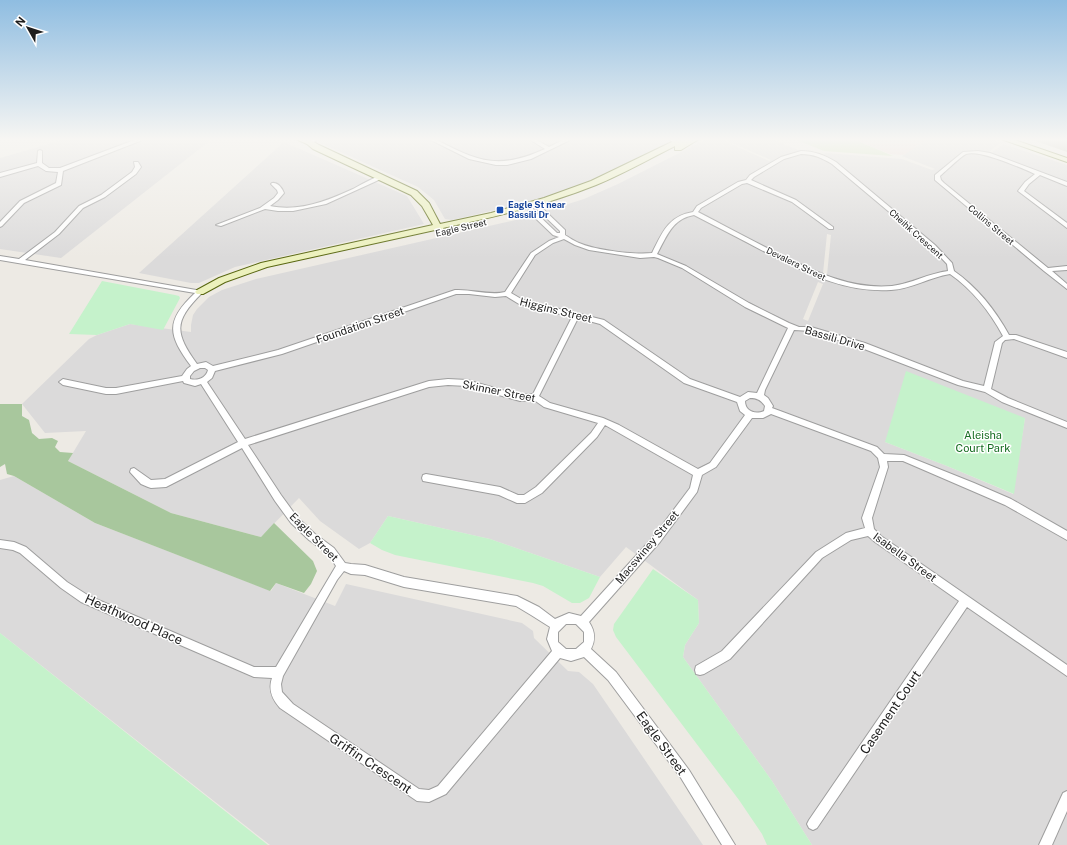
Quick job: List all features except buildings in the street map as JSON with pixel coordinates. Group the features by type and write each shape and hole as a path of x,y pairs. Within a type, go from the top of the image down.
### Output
{"street":[{"path":"0,225 22,202 59,184 60,178"},
{"path":"19,262 57,233 81,206 103,196 127,178"},
{"path":"264,207 272,210 285,210 308,206 337,198 378,178"},
{"path":"384,178 410,190 418,196 426,205 439,230"},
{"name":"Eagle Street","path":"195,366 177,338 175,325 179,315 188,302 200,292 222,280 237,275 275,270 533,208 598,187 614,178"},
{"name":"Cheihk Crescent","path":"654,255 666,229 684,215 695,213 699,207 740,183 748,181 750,178"},
{"name":"Cheihk Crescent","path":"851,178 933,246 950,264 951,272 963,280 984,303 998,321 1007,337"},
{"name":"Collins Street","path":"938,178 942,184 1067,287"},
{"path":"1033,178 1021,191 1067,226"},
{"name":"Collins Street","path":"1051,178 1067,184"},
{"path":"748,181 800,205 831,228"},
{"path":"219,225 264,207 279,196 281,193 280,189 274,184"},
{"path":"533,208 563,231 563,237"},
{"name":"Bassili Drive","path":"533,208 555,234 589,248 640,256 654,255 684,268 747,305 792,327 811,329 862,345 961,383 987,390 1005,400 1067,425"},
{"path":"1046,210 1067,219"},
{"name":"Devalera Street","path":"695,213 821,278 847,286 894,288 941,273 951,272"},
{"name":"Higgins Street","path":"563,237 551,242 533,254 507,294 521,302 602,322 687,381 740,400"},
{"path":"0,258 200,292"},
{"path":"1046,270 1067,268"},
{"name":"Foundation Street","path":"212,369 279,352 455,292 471,291 495,296 507,294"},
{"path":"535,397 576,315"},
{"path":"760,396 761,390 792,327"},
{"path":"987,390 999,342 1007,337 1021,339 1067,355"},
{"path":"206,365 212,369 210,376 203,381 190,382 186,378 187,373 195,366 206,365"},
{"path":"63,382 106,391 116,391 186,378"},
{"name":"Eagle Street","path":"203,381 278,498 294,520 312,537 331,551 342,566 352,569 365,570 404,582 517,601 556,625"},
{"name":"Skinner Street","path":"134,472 144,481 151,484 166,483 244,443 429,384 448,382 467,383 520,398 535,397 547,405 603,421 698,473"},
{"path":"748,395 760,396 767,402 769,410 768,413 760,416 750,415 743,410 740,400 748,395"},
{"path":"769,410 859,442 874,449 882,457 904,458 978,489 1018,507 1067,536"},
{"path":"698,473 713,465 750,415"},
{"path":"426,478 500,491 517,500 525,499 539,490 594,435 603,421"},
{"name":"Isabella Street","path":"882,457 884,467 867,518 870,531 878,539 1067,671"},
{"name":"Macswiney Street","path":"582,622 657,539 694,490 698,473"},
{"path":"700,670 726,655 819,555 849,536 870,531"},
{"name":"Heathwood Place","path":"0,544 14,546 23,550 64,585 86,599 254,672 279,673"},
{"name":"Griffin Crescent","path":"342,566 334,577 279,673 275,685 276,693 279,699 418,795 429,796 442,790 559,651"},
{"name":"Casement Court","path":"813,824 966,600"},
{"path":"567,618 582,622 586,627 589,639 584,650 574,656 559,651 553,641 553,631 556,625 567,618"},
{"name":"Eagle Street","path":"584,650 612,676 672,756 685,774 729,845"},
{"path":"1045,845 1067,797"}],"shaded area":[{"path":"0,178 162,178 61,258 0,249"},
{"path":"244,178 367,178 407,196 424,224 235,267 199,283 191,283 139,273"},
{"path":"399,178 597,178 568,193 452,220 445,219 434,200 418,187"},
{"path":"629,178 1067,178 1067,845 812,845 772,781 683,657 685,645 699,623 698,600 626,547 600,577 490,539 388,516 370,543 359,549 320,521 299,498 261,537 171,513 68,461 86,431 45,433 22,404 89,339 97,335 130,324 191,332 193,315 197,309 209,297 222,290 256,279 520,219 584,199","holes":["827,234 831,235 827,275 823,273","818,282 823,284 808,321 803,319","1025,418 1013,494 885,442"]},
{"path":"14,476 95,523 271,591 276,583 335,606 346,584 522,623 533,631 534,638 568,671 579,672 593,684 703,845 270,845 0,633 0,480"}],"green space":[{"path":"102,281 175,295 179,296 180,298 163,330 130,324 97,335 69,334"},
{"name":"Aleisha Court Park","path":"906,371 1025,418 1014,494 885,442"},
{"path":"0,404 22,404 22,416 29,420 32,433 39,439 52,438 58,441 55,447 60,452 73,453 68,461 171,513 261,537 274,523 313,561 317,571 311,584 304,593 276,583 270,591 95,523 14,476 7,474 5,464 0,467"},
{"path":"388,516 490,539 600,577 589,598 580,603 572,603 543,586 533,583 395,555 370,543"},
{"path":"653,569 698,600 699,623 685,645 683,657 772,781 812,845 767,845 762,834 739,800 616,637 613,630 614,624"},
{"path":"0,633 268,845 0,845"}],"place":[{"name":"Eagle St near Bassili Dr","path":"500,210"}]}
